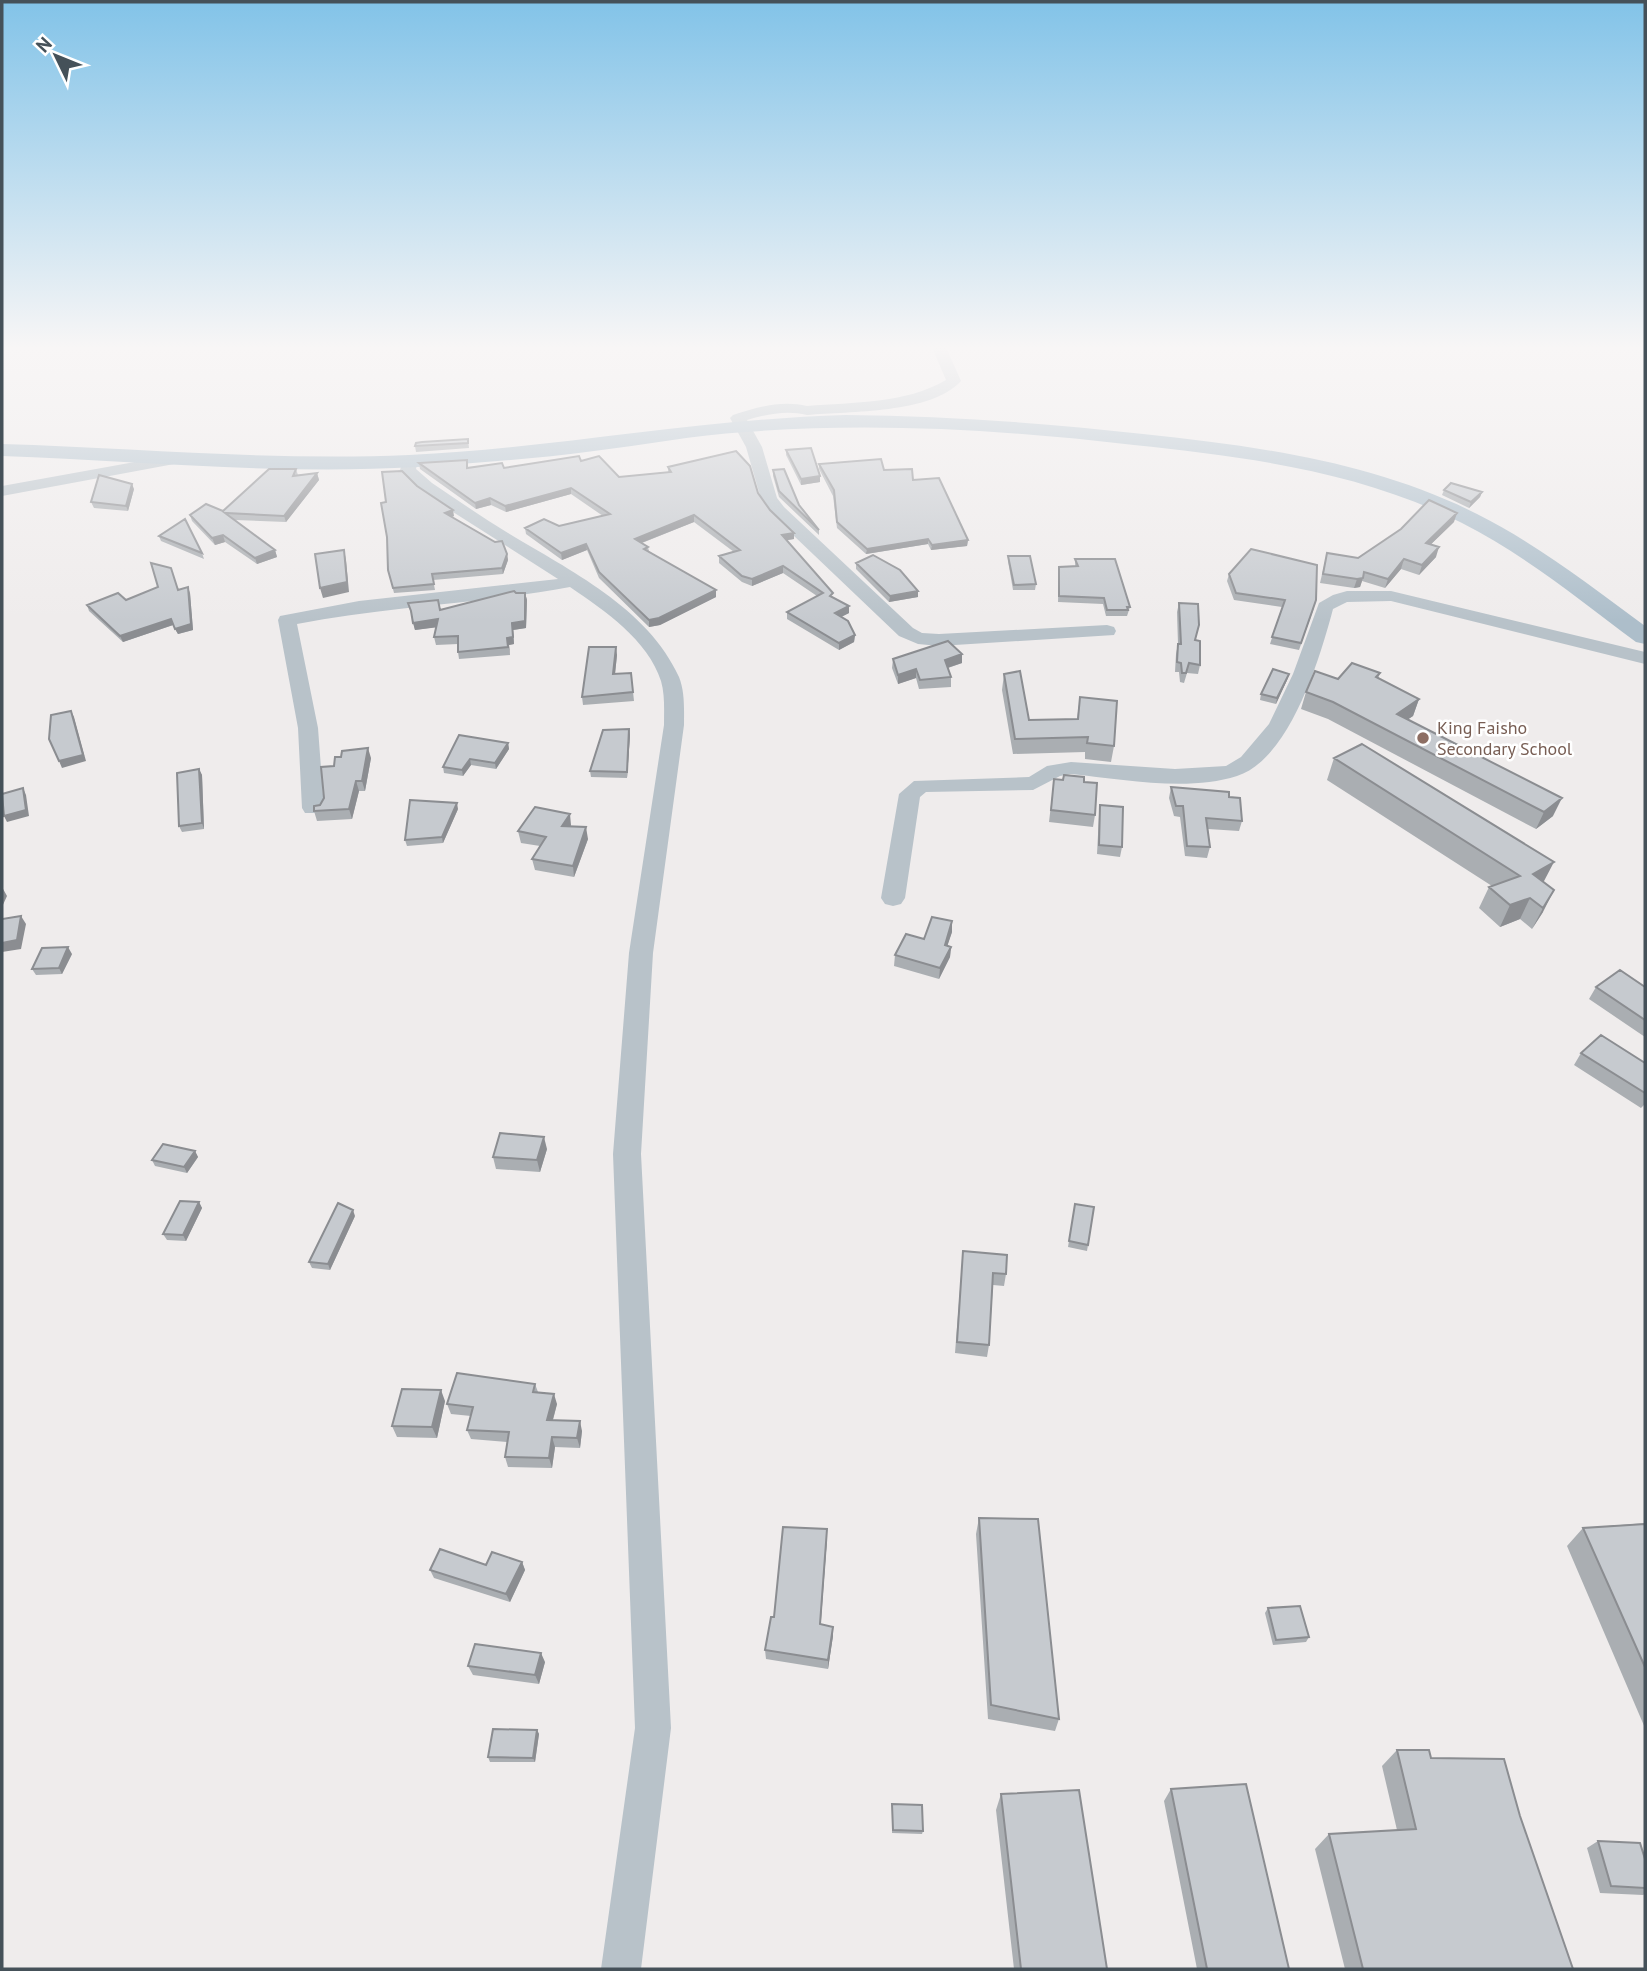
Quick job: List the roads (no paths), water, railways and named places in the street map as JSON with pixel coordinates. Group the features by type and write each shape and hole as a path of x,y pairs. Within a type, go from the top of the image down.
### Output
{"main road":[{"path":"2,450 64,451 179,459 410,461 653,437"},
{"path":"1113,437 1178,443 1298,461 1392,488 1469,519 1531,553 1645,637"}],"street":[{"path":"748,437 754,447 769,499 778,511 911,635 939,640 1107,631"},
{"path":"2,491 179,459"},
{"path":"410,461 408,470 426,486 574,582 625,620 651,649 669,676 674,697 674,725 641,953 627,1154 653,1728 621,1969"},
{"path":"313,808 308,728 287,621 359,606 574,582"},
{"path":"893,898 910,794 921,786 1034,783 1054,771 1071,768 1212,775 1235,770 1254,758 1274,730 1300,684 1325,607 1332,600 1353,596 1391,596 1645,658"}],"place":[{"name":"King Faisho Secondary School","path":"1423,738"}]}
